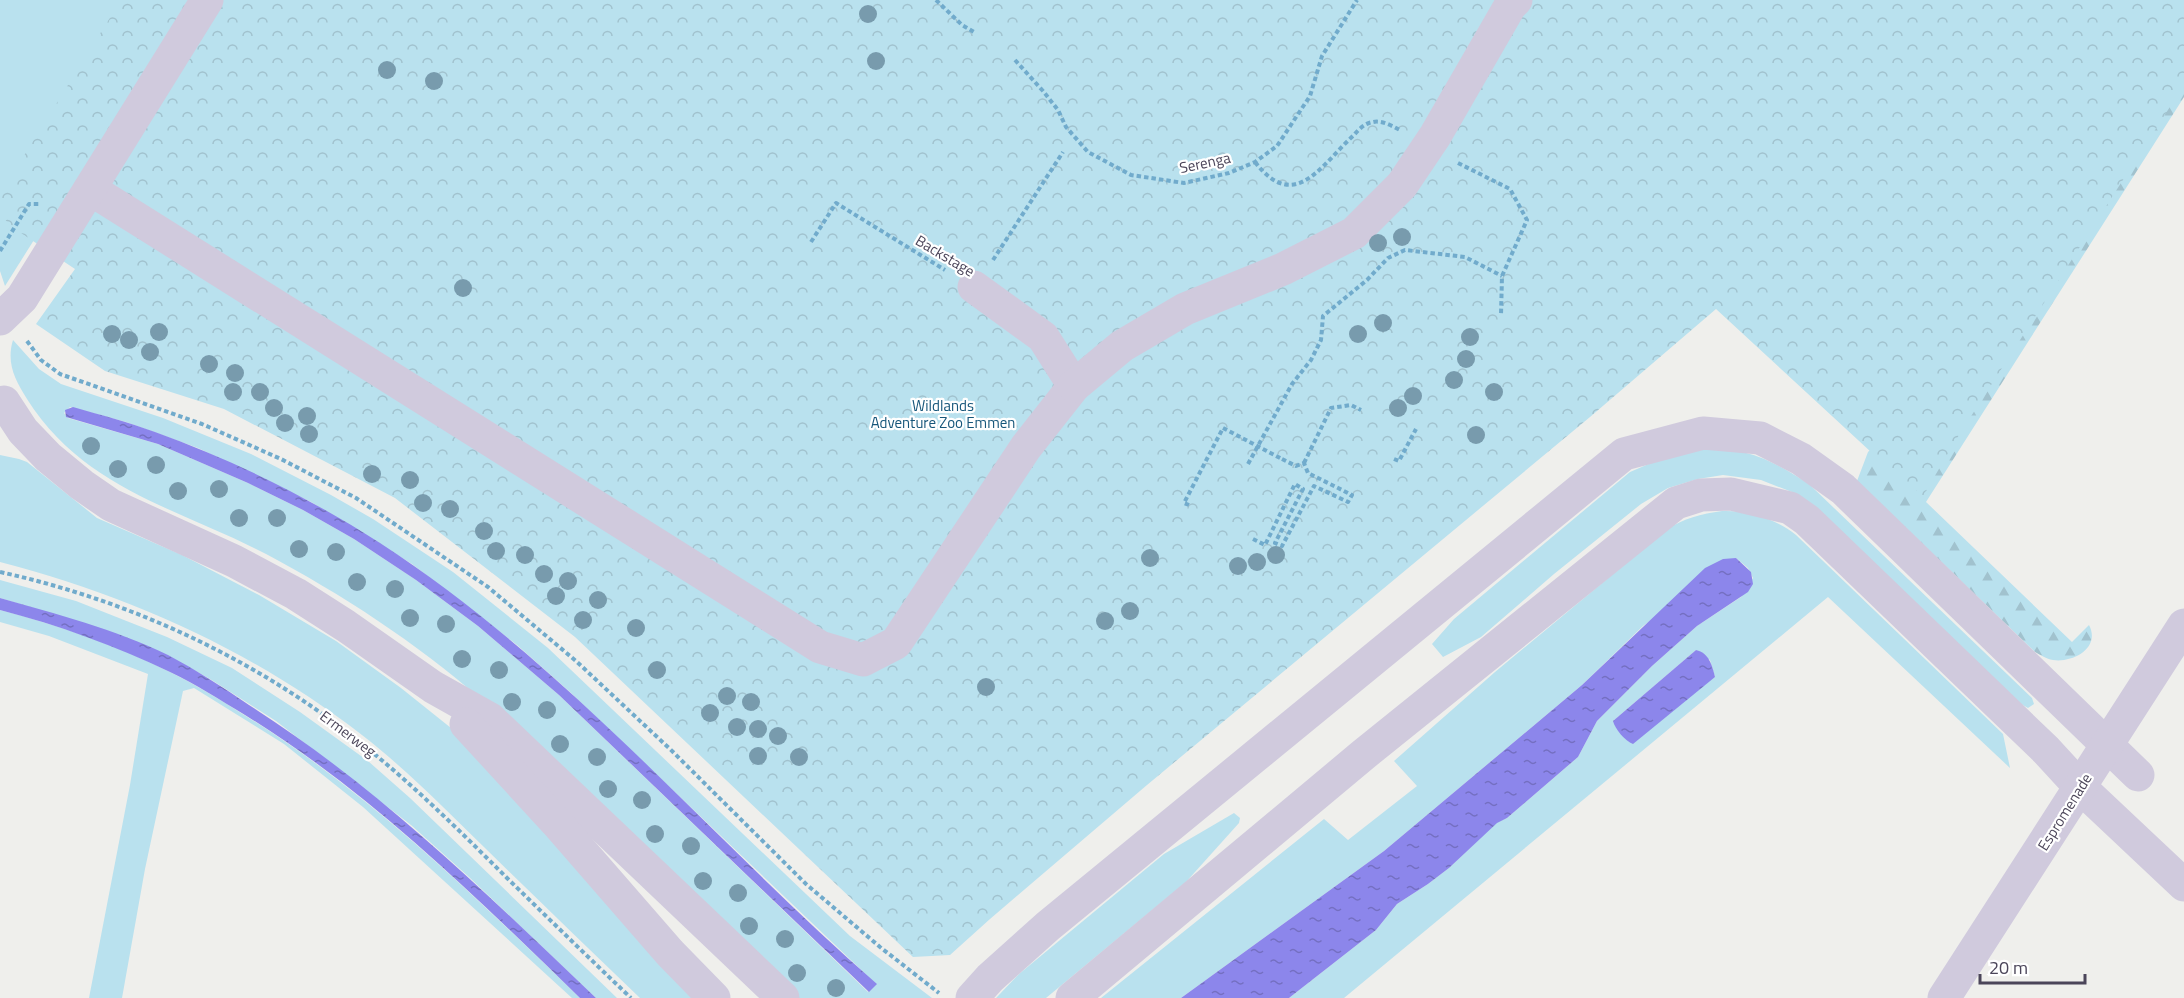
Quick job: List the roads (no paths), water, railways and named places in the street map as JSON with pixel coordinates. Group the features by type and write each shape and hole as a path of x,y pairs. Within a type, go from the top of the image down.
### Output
{"street":[{"path":"5,314 22,298 207,0"},
{"path":"90,189 819,647 863,660 896,643 1026,447 1074,386 1122,346 1185,309 1283,269 1354,233 1402,185 1435,136 1510,6 1516,0"},
{"path":"974,287 1043,337 1074,386"},
{"path":"1,400 23,431 48,457 111,505 234,561 296,594 433,687 490,719 783,998"},
{"path":"972,998 990,978 1048,927 1624,454 1703,433 1760,438 1801,459 1843,489 2138,775"},
{"path":"1072,998 1363,755 1676,503 1701,495 1731,494 1755,498 1790,508 1807,520 2046,750 2081,788 2184,885"},
{"name":"Espromenade","path":"1944,998 2184,625"},
{"path":"433,687 556,822 670,953 714,998"}],"water":[{"path":"73,407 155,432 270,481 353,526 448,591 513,642 575,697 755,871 877,984 869,992 559,695 478,626 416,580 354,539 303,510 248,483 158,444 66,417 65,410"},
{"path":"1736,558 1751,572 1753,584 1748,592 1697,626 1652,666 1597,721 1578,757 1507,818 1497,823 1449,868 1397,904 1376,930 1289,998 1181,998 1384,851 1582,685 1705,568 1723,559"},
{"path":"0,598 127,637 168,655 239,698 296,737 386,806 514,919 596,998 580,998 420,847 335,777 291,745 208,692 129,653 43,622 0,610"},
{"path":"1696,650 1707,657 1715,677 1633,744 1627,740 1618,731 1613,721"}],"park label":[{"name":"Wildlands Adventure Zoo Emmen","path":"943,414"}]}
